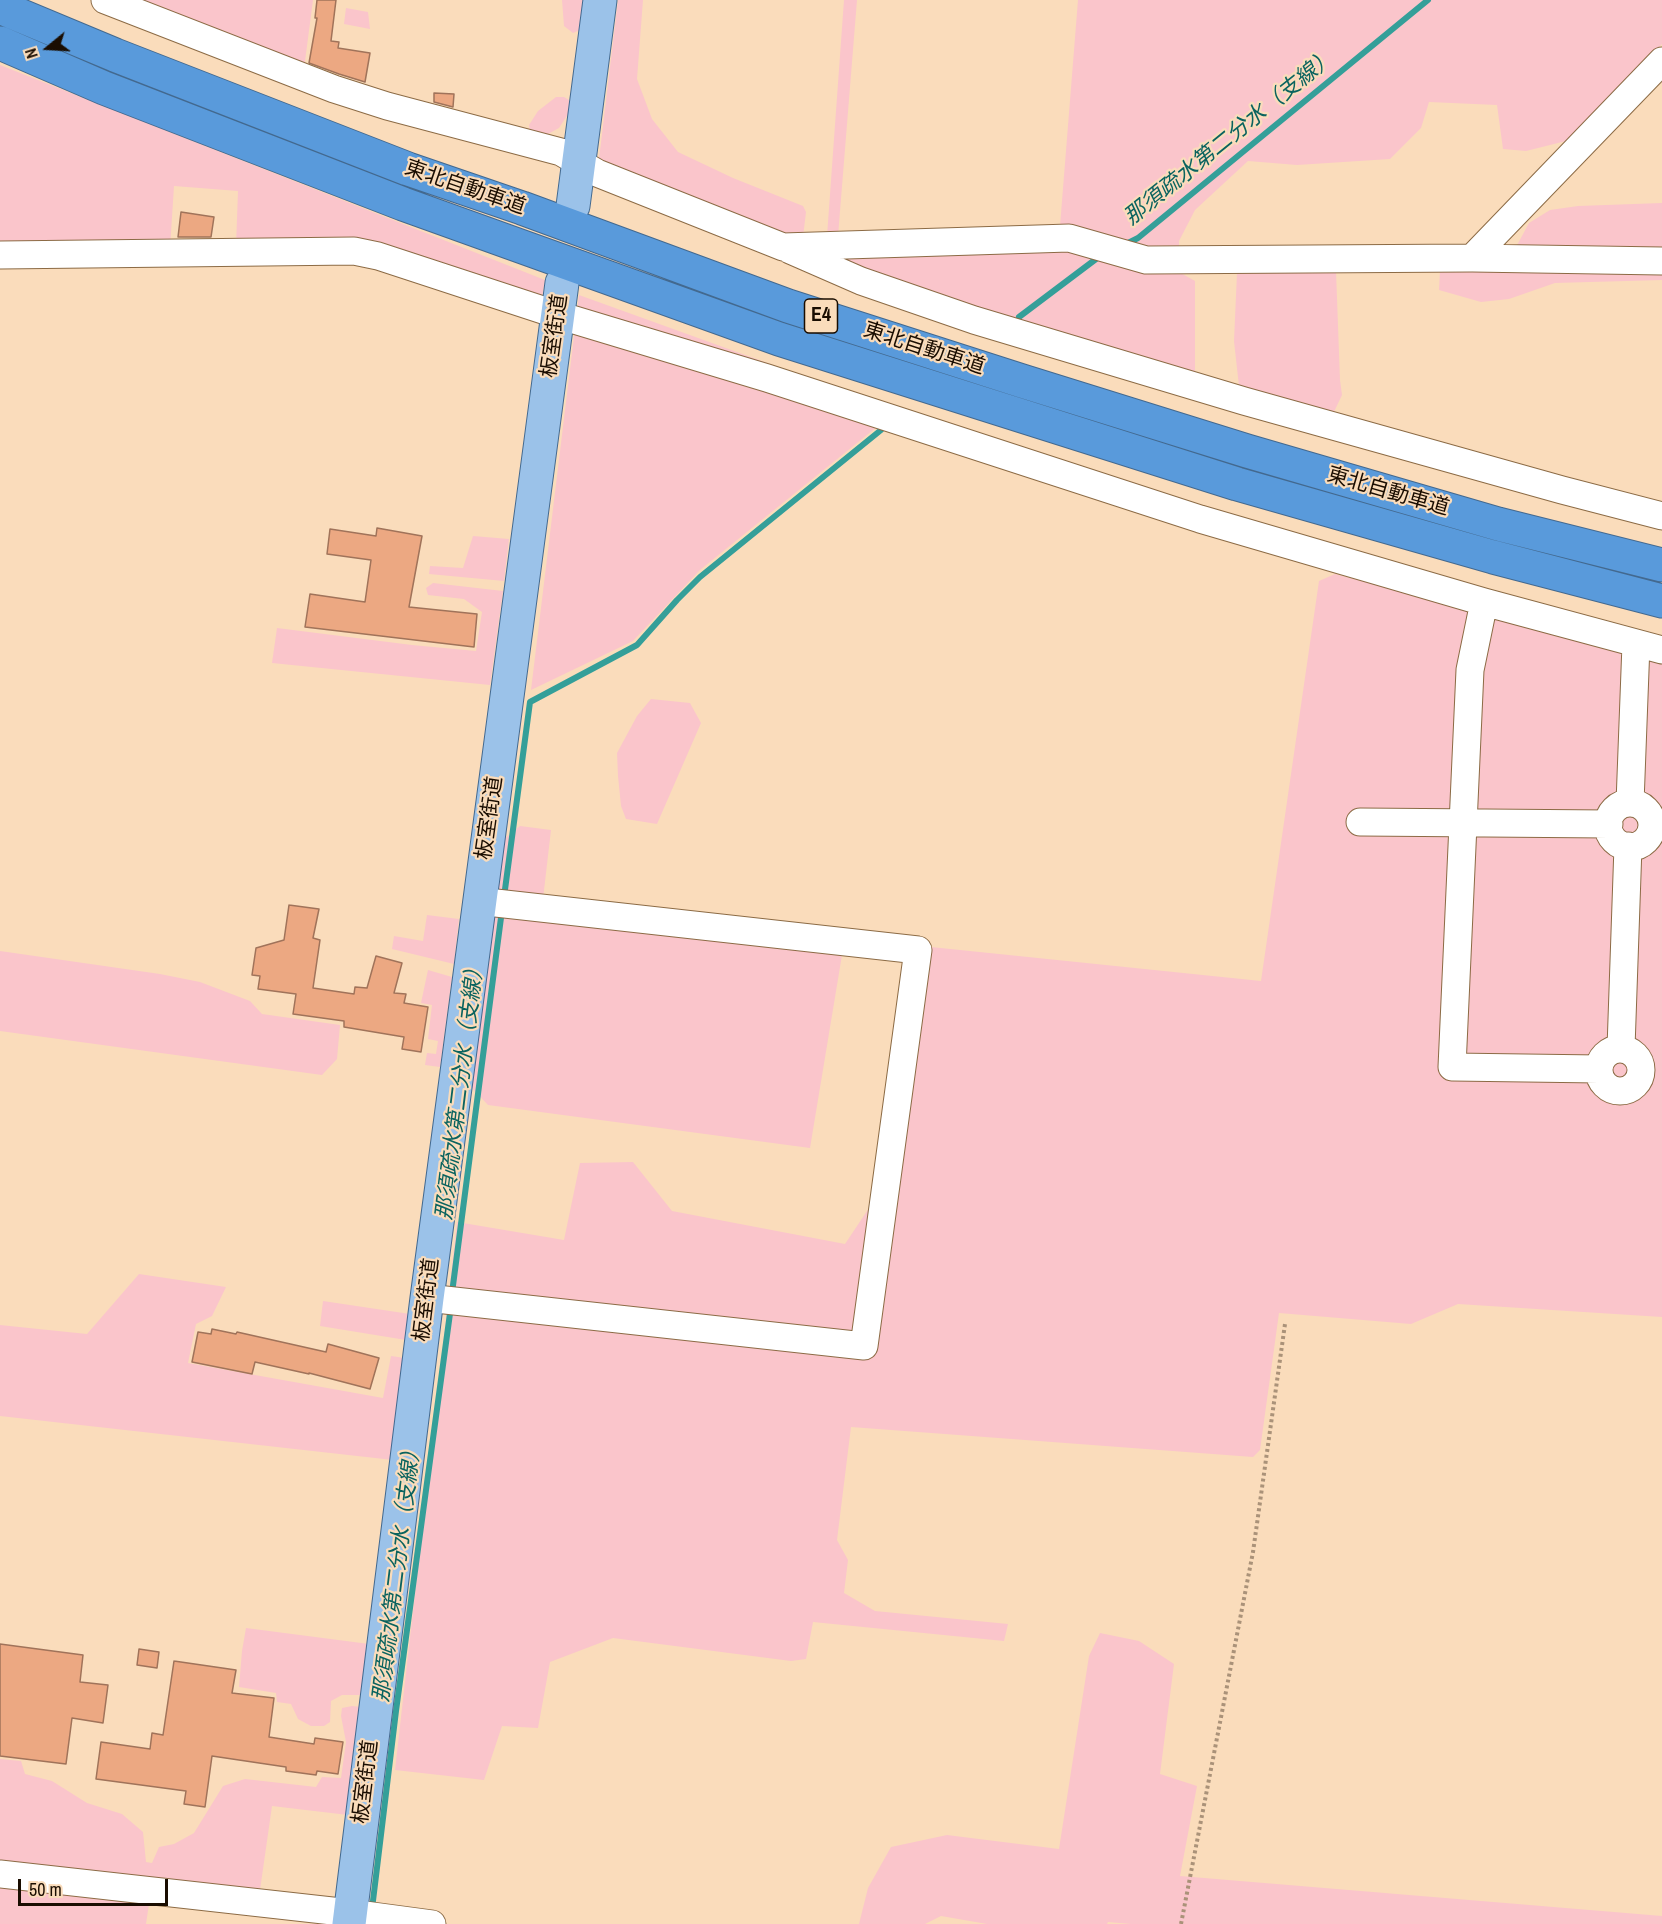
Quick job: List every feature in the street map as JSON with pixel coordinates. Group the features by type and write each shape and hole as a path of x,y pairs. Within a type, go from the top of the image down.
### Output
{"highway":[{"name":"東北自動車道","path":"0,7 115,55 375,156 788,306 1258,454 1498,524 1662,565"},
{"name":"東北自動車道","path":"0,44 115,92 403,204 779,339 1237,484 1493,557 1662,601"}],"main road":[{"path":"573,206 600,0"},
{"name":"板室街道","path":"349,1918 478,902 562,283"}],"street":[{"path":"105,0 334,89 387,106 561,153 597,173 783,247 861,281 974,320 1244,401 1662,516"},
{"path":"1472,258 1662,61"},
{"path":"783,247 1069,238 1146,260 1472,258 1662,261"},
{"path":"0,255 354,250 767,378 1200,519 1484,602 1662,650"},
{"path":"1484,602 1470,670 1452,1067 1599,1069"},
{"path":"1630,803 1636,644"},
{"path":"1630,803 1643,808 1657,824 1641,844 1628,846 1614,840 1610,834 1609,824 1612,813 1617,808 1630,803"},
{"path":"1360,822 1609,824"},
{"path":"1621,1048 1628,846"},
{"path":"427,1298 864,1346 918,950 478,902"},
{"path":"1621,1048 1627,1049 1652,1070 1634,1086 1617,1091 1606,1086 1599,1069 1605,1054 1621,1048"},
{"path":"0,1874 349,1918 432,1924"}],"path":[{"path":"1181,1924 1253,1552 1285,1324"}],"shaded area":[{"path":"103,0 313,0 304,69"},
{"path":"562,0 584,0 580,30 573,33 564,26"},
{"path":"618,0 643,0 637,79 652,119 678,152 733,178 803,206 806,212 803,237 778,232 599,159"},
{"path":"844,0 857,0 838,236 827,236"},
{"path":"1078,0 1662,0 1662,44 1566,141 1526,151 1503,149 1497,105 1429,102 1421,128 1390,159 1297,165 1248,161 1195,210 1179,241 1179,272 1195,281 1195,375 974,320 836,256 1060,226"},
{"path":"346,8 368,12 370,29 344,24"},
{"path":"0,65 545,280 542,297 380,249 236,246 238,191 174,186 170,248 0,246"},
{"path":"556,97 569,100 570,111 559,128 548,134 531,138 529,125 538,111"},
{"path":"1662,203 1662,280 1555,283 1509,299 1481,302 1439,290 1440,270 1516,247 1529,223 1550,210 1578,206"},
{"path":"1336,271 1342,395 1333,414 1240,395 1234,341 1237,273"},
{"path":"579,295 892,408 883,422 700,570 633,641 531,690"},
{"path":"473,536 509,539 504,581 429,574 430,566 463,568"},
{"path":"1335,574 1662,660 1662,1317 1458,1304 1411,1324 1279,1313 1260,1450 1253,1457 851,1427 837,1540 848,1560 844,1593 875,1611 1008,1624 1004,1641 813,1622 806,1659 791,1661 613,1638 550,1662 538,1728 502,1726 484,1780 395,1770 457,1222 564,1240 580,1163 633,1162 672,1211 845,1244 903,1157 931,947 1261,981 1319,581"},
{"path":"433,583 503,591 490,685 272,663 277,628 476,651 482,612 464,599 428,595 426,588"},
{"path":"651,699 690,703 701,723 657,824 626,819 621,806 618,776 617,753 637,716"},
{"path":"520,826 551,830 541,916 843,949 810,1148 488,1105 470,1086 504,839"},
{"path":"427,915 459,919 454,964 392,949 394,936 423,941"},
{"path":"0,951 200,982 250,1001 262,1014 340,1025 337,1059 322,1075 0,1031"},
{"path":"428,970 452,977 440,1067 425,1065 427,1053 436,1054 438,1041 428,1039 432,1005 421,1003"},
{"path":"139,1274 226,1287 212,1316 196,1324 188,1363 383,1398 391,1356 405,1358 393,1460 0,1416 0,1325 87,1334"},
{"path":"323,1301 410,1314 406,1340 320,1326"},
{"path":"246,1628 369,1644 361,1695 342,1695 331,1701 330,1722 324,1726 311,1726 298,1719 291,1704 277,1702 276,1693 239,1687"},
{"path":"1100,1633 1139,1641 1174,1664 1160,1774 1197,1786 1180,1876 1662,1916 1662,1924 1131,1924 1108,1922 1107,1924 987,1924 941,1916 925,1924 859,1924 868,1888 891,1847 947,1835 1059,1849 1089,1656"},
{"path":"362,1707 348,1815 272,1806 259,1897 0,1865 0,1759 21,1761 25,1774 52,1781 87,1803 122,1814 143,1832 146,1862 152,1863 159,1847 174,1844 194,1833 223,1786 245,1779 316,1787 322,1777 341,1778 346,1742 341,1716 342,1708"},
{"path":"0,1886 149,1904 146,1924 0,1924"}],"building":[{"path":"317,0 336,0 331,41 339,42 338,48 370,53 365,82 309,63 317,18 315,18"},
{"path":"434,93 454,94 453,107 434,102"},
{"path":"181,212 214,217 211,237 178,237"},
{"path":"377,528 422,536 409,607 477,614 474,647 305,627 310,594 365,602 371,560 327,554 330,529 376,536"},
{"path":"289,905 319,909 313,938 320,940 313,988 354,994 355,987 367,988 376,956 402,963 394,993 406,994 404,1003 428,1007 421,1052 402,1049 404,1037 344,1027 344,1021 293,1014 296,994 258,989 260,976 252,975 256,948 284,940"},
{"path":"212,1329 236,1334 237,1332 326,1352 328,1344 379,1358 370,1389 255,1362 252,1374 192,1362 198,1332 211,1334"},
{"path":"0,1644 83,1655 80,1682 108,1685 103,1723 72,1718 66,1764 0,1756"},
{"path":"139,1649 159,1652 157,1668 137,1665"},
{"path":"174,1661 236,1670 232,1693 274,1698 269,1737 314,1744 315,1738 343,1742 338,1774 317,1771 316,1775 286,1771 286,1767 212,1756 205,1807 184,1804 186,1791 96,1779 101,1742 150,1749 152,1733 163,1735"}],"waterway":[{"name":"那須疏水第二分水（支線）","path":"1126,244 1138,238 1428,0"},
{"name":"那須疏水第二分水（支線）","path":"1019,317 1100,256"},
{"name":"那須疏水第二分水（支線）","path":"504,897 530,702 637,645 700,577 881,430"},
{"name":"那須疏水第二分水（支線）","path":"452,1293 502,910"},
{"name":"那須疏水第二分水（支線）","path":"372,1909 396,1711 451,1306"}]}
